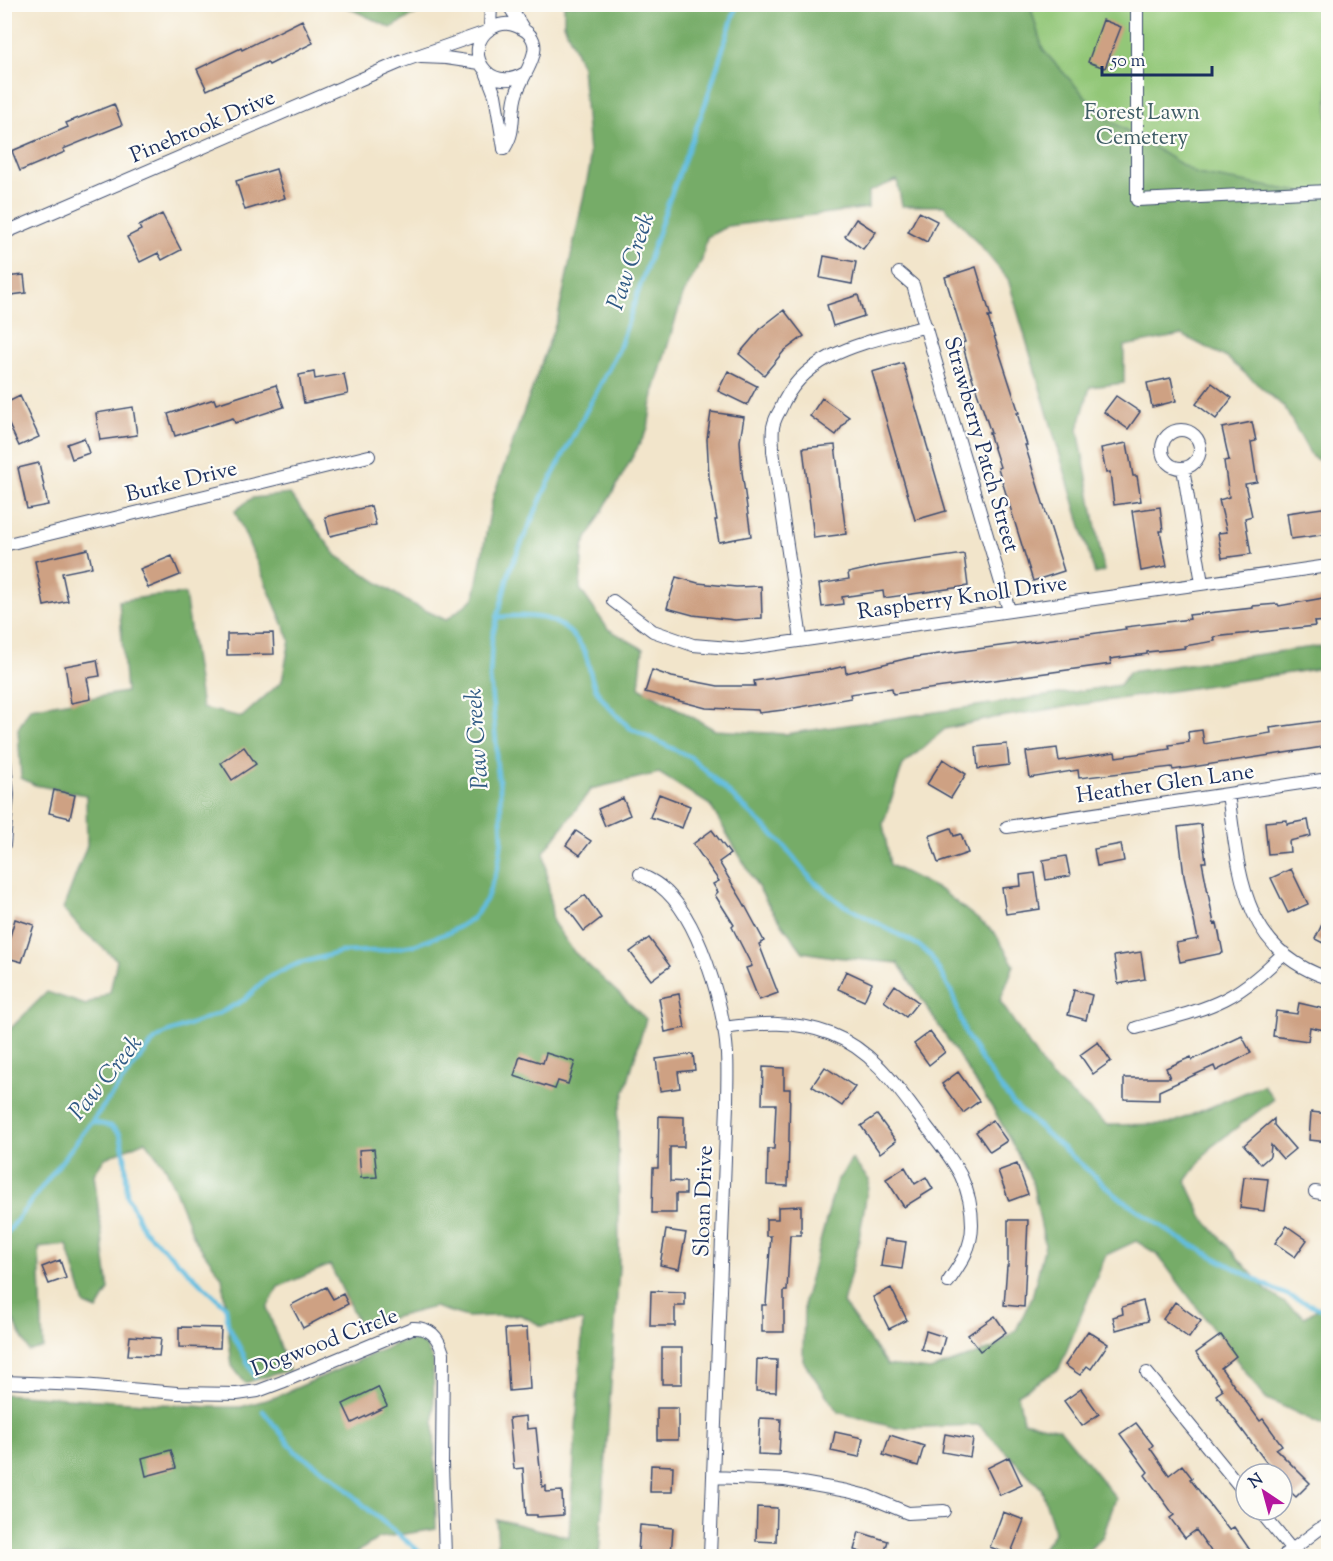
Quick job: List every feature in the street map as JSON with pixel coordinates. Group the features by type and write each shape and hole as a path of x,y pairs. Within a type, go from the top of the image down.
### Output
{"street":[{"path":"488,31 491,4"},
{"path":"508,4 531,38 534,56 517,92 511,134 504,149 495,95 478,54 479,45 488,31 498,25 507,24 525,31"},
{"path":"1137,4 1137,200 1329,191"},
{"name":"Pinebrook Drive","path":"4,233 403,61 488,31"},
{"name":"Pinebrook Drive","path":"417,57 446,58 482,66"},
{"path":"482,66 491,76 508,80 525,73"},
{"name":"Strawberry Patch Street","path":"899,273 913,285 1009,610"},
{"path":"801,639 773,451 773,426 786,394 801,376 821,360 926,326"},
{"name":"Burke Drive","path":"4,545 369,456"},
{"path":"1183,468 1202,583"},
{"name":"Raspberry Knoll Drive","path":"613,601 653,631 693,645 742,649 1329,566"},
{"path":"4,748 8,795 4,845"},
{"name":"Heather Glen Lane","path":"1007,827 1329,779"},
{"path":"1228,794 1240,876 1246,898 1266,934 1284,953 1299,964 1329,978"},
{"name":"Sloan Drive","path":"639,874 659,886 673,899 686,918 701,949 712,981 727,1054 710,1557"},
{"path":"1136,1028 1200,1010 1226,998 1257,978 1284,953"},
{"path":"723,1028 758,1023 807,1026 842,1038 884,1071 950,1157 969,1198 972,1224 969,1249 948,1282"},
{"path":"1315,1192 1329,1194"},
{"name":"Dogwood Circle","path":"4,1382 82,1385 177,1394 237,1394 258,1391 282,1382 391,1335 412,1328 427,1329 439,1342 442,1353 445,1557"},
{"path":"1147,1373 1234,1479"},
{"path":"713,1477 785,1480 847,1491 867,1496 908,1514 944,1510"},
{"path":"1267,1522 1288,1553 1317,1530 1329,1524"}],"green space":[{"path":"342,5 425,5 424,9 391,28"},
{"path":"564,5 1030,5 1043,50 1103,116 1197,174 1328,197 1328,465 1312,457 1284,407 1227,358 1182,335 1124,346 1124,383 1090,387 1078,429 1104,571 1095,574 1008,279 944,206 902,206 897,180 868,192 868,208 728,226 707,237 702,260 683,295 653,394 648,429 583,546 580,589 608,629 643,649 639,687 715,730 785,734 1120,685 1129,672 1320,646 1323,668 993,718 945,729 903,765 883,824 890,865 942,891 995,933 1014,965 1000,1001 1049,1075 1107,1125 1170,1124 1263,1085 1274,1099 1210,1148 1186,1181 1203,1218 1266,1290 1305,1317 1328,1302 1328,1425 1322,1425 1265,1398 1157,1254 1136,1241 1106,1255 1059,1369 1018,1394 1023,1421 1060,1429 1116,1498 1103,1536 1083,1556 1037,1556 1055,1532 1041,1488 979,1425 896,1428 838,1412 803,1361 804,1301 836,1183 852,1159 869,1180 858,1245 843,1303 887,1365 930,1370 994,1348 1016,1330 1032,1297 1045,1245 1032,1181 995,1112 898,963 803,952 771,909 710,805 659,773 591,789 544,852 553,922 574,952 646,1019 618,1115 619,1267 599,1556 499,1556 496,1519 569,1537 583,1321 542,1326 520,1315 467,1317 434,1307 360,1326 330,1265 278,1287 267,1308 289,1370 245,1383 232,1366 222,1277 195,1240 166,1168 145,1141 105,1158 94,1174 109,1290 97,1310 85,1305 67,1245 39,1248 43,1348 29,1351 11,1316 5,1312 4,1035 47,992 86,1005 110,992 117,960 82,930 63,909 87,845 86,795 35,785 21,778 18,729 30,708 126,692 119,601 185,594 202,708 242,717 282,681 290,640 235,511 252,498 290,494 337,556 408,602 446,620 474,598 493,497 558,317 590,166 582,67 564,24"},
{"name":"Forest Lawn Cemetery","path":"922,5 1328,5 1328,236 1126,245"},
{"path":"416,1340 426,1346 433,1361 436,1529 379,1538 351,1556 5,1556 4,1394 208,1407 241,1407 276,1397 398,1343"}],"building":[{"path":"302,20 313,43 269,65 267,62 207,90 197,69 241,48 242,50"},
{"path":"1103,20 1121,27 1105,68 1088,62"},
{"path":"114,104 122,125 63,149 65,152 20,171 12,151 68,127 66,123"},
{"path":"276,169 285,198 245,210 236,181"},
{"path":"919,212 937,221 927,242 908,232"},
{"path":"162,214 181,250 162,260 158,253 140,262 127,237 141,230 139,226"},
{"path":"856,219 876,232 863,249 845,236"},
{"path":"824,256 856,262 852,284 820,278"},
{"path":"976,267 991,317 988,317 1019,413 1017,413 1027,445 1025,445 1064,571 1033,581 998,468 1000,467 989,433 991,433 970,371 962,343 965,342 945,277"},
{"path":"24,275 26,293 4,296 4,277"},
{"path":"858,295 864,316 833,326 827,305"},
{"path":"784,310 804,336 784,351 764,375 739,354 762,327"},
{"path":"903,363 946,511 915,520 872,372"},
{"path":"728,371 757,386 747,405 718,391"},
{"path":"314,372 315,379 344,374 348,394 304,403 299,375"},
{"path":"1171,378 1176,401 1152,407 1147,383"},
{"path":"1212,383 1232,398 1216,419 1196,404"},
{"path":"276,385 284,407 235,423 233,418 175,436 168,414 214,399 216,404"},
{"path":"20,396 39,437 19,446 4,414 4,404"},
{"path":"1116,396 1140,412 1128,429 1104,412"},
{"path":"822,398 849,417 836,435 810,416"},
{"path":"133,407 137,435 100,440 96,413"},
{"path":"711,412 744,417 740,441 751,536 719,542 709,477 707,439"},
{"path":"1252,422 1256,441 1251,442 1257,482 1245,484 1252,516 1245,518 1251,554 1222,558 1218,533 1227,532 1219,500 1229,497 1224,461 1229,460 1222,428"},
{"path":"84,438 89,453 72,459 67,444"},
{"path":"1127,443 1133,476 1137,476 1141,501 1114,505 1110,472 1106,473 1101,448"},
{"path":"835,445 846,534 814,538 803,448"},
{"path":"39,463 48,505 27,509 18,468"},
{"path":"371,506 376,525 330,536 325,517"},
{"path":"1160,507 1163,531 1160,531 1167,566 1141,571 1132,511"},
{"path":"1329,507 1329,534 1291,539 1287,513"},
{"path":"88,549 92,567 62,573 68,601 44,606 35,561"},
{"path":"964,554 968,586 884,598 883,591 842,597 843,604 822,607 819,584 849,579 848,573 879,566"},
{"path":"172,556 180,575 148,588 140,569"},
{"path":"676,577 698,583 736,587 761,586 762,618 735,620 693,615 667,608"},
{"path":"1329,597 1329,621 1314,622 1315,626 1214,637 1215,641 1184,646 1185,648 1110,659 1111,664 893,694 892,688 850,694 851,698 783,710 759,713 758,710 706,708 645,692 652,670 672,677 718,686 755,686 754,681 845,666 846,673 909,658 1126,629 1125,627 1190,619 1189,615 1253,608 1253,606 1278,604 1279,606"},
{"path":"273,633 274,654 227,655 227,634"},
{"path":"97,660 100,676 87,678 91,699 71,703 65,666"},
{"path":"1329,720 1329,746 1173,770 1172,767 1079,778 1078,770 1030,778 1026,752 1057,748 1059,761 1115,752 1116,757 1170,749 1169,745 1189,742 1188,732 1202,730 1204,744 1271,733 1270,728"},
{"path":"1007,744 1009,765 978,769 976,747"},
{"path":"244,747 256,764 232,780 221,763"},
{"path":"943,759 966,774 951,798 927,784"},
{"path":"54,790 75,795 70,818 49,813"},
{"path":"659,794 690,806 682,828 650,817"},
{"path":"623,798 630,815 605,826 598,809"},
{"path":"1287,820 1287,824 1308,820 1311,836 1289,841 1290,852 1268,854 1265,822"},
{"path":"1201,824 1206,862 1202,862 1214,924 1217,923 1223,953 1180,962 1176,943 1198,939 1184,876 1178,827"},
{"path":"951,828 954,836 961,834 968,853 938,863 929,836"},
{"path":"712,830 730,854 719,862 764,941 759,944 778,993 759,1000 746,968 752,966 732,927 734,925 715,895 718,892 713,884 719,881 693,844"},
{"path":"576,831 591,841 580,855 566,845"},
{"path":"1121,844 1124,861 1097,866 1094,849"},
{"path":"1066,856 1070,876 1046,880 1043,860"},
{"path":"1291,869 1308,904 1288,913 1271,878"},
{"path":"1035,873 1040,909 1006,914 1002,888 1021,886 1020,875"},
{"path":"585,895 601,918 584,931 567,908"},
{"path":"1329,910 1329,946 1315,939"},
{"path":"15,919 34,925 22,962 4,957"},
{"path":"649,938 670,966 651,980 630,952"},
{"path":"1141,952 1145,979 1118,984 1114,956"},
{"path":"846,971 872,983 864,1001 838,989"},
{"path":"895,985 918,1002 906,1017 884,1001"},
{"path":"1074,990 1092,995 1086,1020 1068,1015"},
{"path":"679,994 685,1028 665,1032 659,998"},
{"path":"1299,1003 1329,1010 1329,1031 1310,1027 1308,1041 1273,1036 1276,1011 1297,1014"},
{"path":"930,1032 945,1052 929,1065 914,1044"},
{"path":"1242,1036 1251,1053 1216,1071 1214,1066 1159,1091 1159,1100 1124,1099 1124,1078 1170,1078 1166,1068 1191,1057 1192,1060"},
{"path":"1098,1042 1111,1061 1093,1074 1080,1055"},
{"path":"546,1053 575,1062 568,1084 558,1081 555,1089 514,1076 520,1056 543,1063"},
{"path":"693,1054 695,1070 678,1072 680,1088 660,1091 656,1059"},
{"path":"763,1067 784,1068 784,1089 790,1089 788,1186 767,1185 768,1149 774,1149 776,1104 762,1104"},
{"path":"825,1067 855,1087 842,1106 812,1086"},
{"path":"958,1072 979,1101 963,1113 942,1084"},
{"path":"1311,1112 1329,1114 1329,1142 1309,1140"},
{"path":"877,1115 896,1141 880,1153 861,1126"},
{"path":"659,1116 684,1117 684,1147 670,1147 670,1181 686,1182 686,1194 676,1194 676,1213 652,1213 653,1168 658,1168"},
{"path":"1274,1119 1274,1125 1295,1149 1283,1159 1271,1145 1270,1156 1261,1164 1244,1145"},
{"path":"992,1120 1007,1141 990,1152 976,1132"},
{"path":"374,1149 377,1177 361,1178 359,1150"},
{"path":"1017,1164 1028,1194 1009,1201 998,1171"},
{"path":"905,1167 915,1184 926,1177 933,1189 904,1207 886,1179"},
{"path":"1244,1177 1268,1179 1264,1211 1240,1208"},
{"path":"801,1206 801,1235 790,1235 787,1291 784,1291 784,1332 762,1332 762,1305 766,1305 771,1236 766,1236 766,1219 778,1219 778,1207"},
{"path":"1008,1220 1028,1220 1024,1307 1004,1305 1008,1266"},
{"path":"1287,1226 1307,1240 1295,1257 1275,1243"},
{"path":"666,1230 686,1233 679,1269 660,1265"},
{"path":"885,1239 906,1242 902,1269 881,1266"},
{"path":"60,1260 66,1278 49,1284 42,1267"},
{"path":"326,1287 333,1299 343,1294 348,1304 303,1328 291,1305"},
{"path":"891,1288 907,1320 889,1329 873,1297"},
{"path":"651,1291 685,1292 685,1306 675,1306 675,1326 650,1326"},
{"path":"1143,1301 1148,1321 1116,1330 1113,1317 1123,1314 1122,1307"},
{"path":"1175,1302 1201,1321 1189,1338 1163,1319"},
{"path":"995,1316 1006,1332 980,1351 968,1335"},
{"path":"179,1327 221,1328 220,1348 179,1347"},
{"path":"527,1328 530,1389 509,1391 505,1329"},
{"path":"926,1331 945,1337 940,1355 921,1349"},
{"path":"1088,1331 1108,1344 1091,1369 1087,1366 1080,1375 1065,1365"},
{"path":"1221,1335 1236,1356 1221,1368 1260,1421 1263,1419 1282,1445 1276,1449 1289,1462 1266,1462 1216,1395 1223,1390 1196,1353"},
{"path":"130,1336 161,1338 159,1356 128,1355"},
{"path":"662,1348 682,1348 682,1384 662,1384"},
{"path":"757,1359 777,1360 776,1392 756,1391"},
{"path":"378,1387 387,1406 352,1423 343,1404"},
{"path":"1081,1389 1099,1414 1082,1426 1064,1401"},
{"path":"657,1408 678,1408 678,1440 657,1440"},
{"path":"526,1416 527,1429 536,1428 542,1487 546,1486 546,1492 562,1491 563,1515 537,1517 537,1515 526,1515 523,1468 514,1469 509,1418"},
{"path":"760,1418 781,1419 779,1455 758,1454"},
{"path":"1136,1423 1153,1445 1150,1448 1169,1475 1182,1465 1229,1530 1234,1527 1250,1550 1241,1557 1215,1557 1196,1530 1185,1538 1170,1518 1174,1515 1145,1475 1148,1472 1120,1434"},
{"path":"835,1432 863,1438 859,1457 831,1451"},
{"path":"945,1434 973,1439 970,1457 942,1452"},
{"path":"890,1435 924,1446 918,1466 883,1455"},
{"path":"171,1450 176,1468 146,1476 142,1458"},
{"path":"1009,1457 1022,1485 1000,1495 987,1468"},
{"path":"651,1465 673,1466 672,1492 650,1492"},
{"path":"1294,1467 1310,1483 1296,1497 1294,1495"},
{"path":"757,1507 777,1508 776,1542 756,1541"},
{"path":"1003,1512 1024,1520 1010,1555 990,1547"},
{"path":"640,1525 673,1528 671,1555 638,1553"},
{"path":"859,1532 888,1541 883,1557 875,1557 854,1550"}],"waterway":[{"name":"Paw Creek","path":"4,1237 155,1040 164,1034 220,1013 244,1000 267,978 297,964 341,952 379,951 414,945 450,932 473,918 486,900 498,867 502,840 490,678 492,638 510,569 546,488 619,349 668,203 706,102 737,4"},
{"path":"497,617 523,616 546,619 566,629 583,649 599,694 630,728 692,758 781,842 811,879 840,903 918,945 931,956 952,993 966,1035 987,1069 1014,1105 1116,1195 1177,1237 1273,1289 1328,1312"},
{"path":"92,1122 111,1126 120,1134 125,1157 127,1195 143,1229 226,1307 228,1325 255,1377"},
{"path":"263,1411 296,1452 334,1477 371,1512 425,1556"}]}
